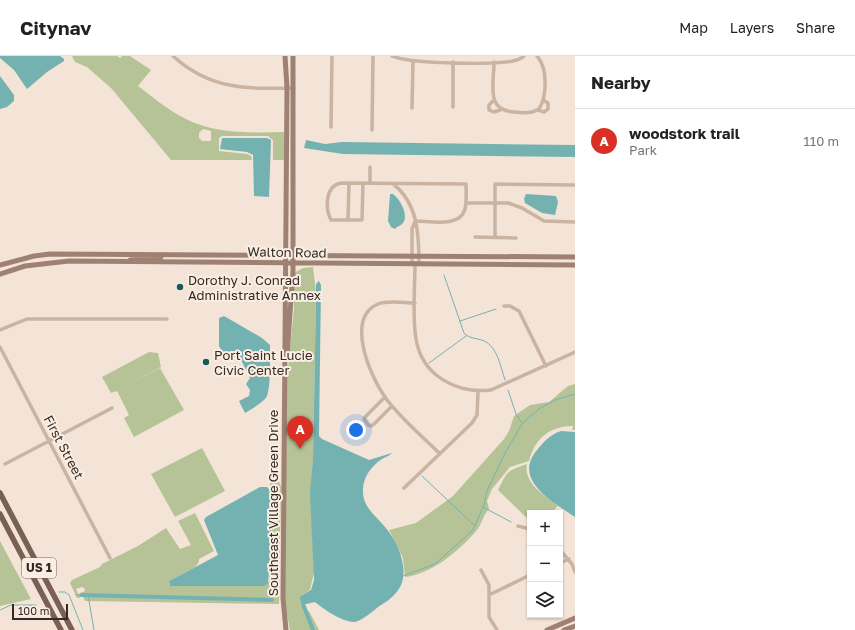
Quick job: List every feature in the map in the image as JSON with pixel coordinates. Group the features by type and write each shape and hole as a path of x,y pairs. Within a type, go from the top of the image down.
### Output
{"main road":[{"name":"Southeast Village Green Drive","path":"285,56 287,88 283,598 286,630"},
{"name":"Southeast Village Green Drive","path":"285,376 290,338 293,263 293,56"},
{"name":"Walton Road","path":"0,265 34,256 50,254 575,258"},
{"path":"127,262 136,258 159,257 166,254"},
{"path":"164,262 171,258 204,255"},
{"name":"Walton Road","path":"0,274 25,266 44,263 164,262 575,265"},
{"name":"US 1","path":"0,493 72,630"},
{"name":"US 1","path":"0,514 60,630"},
{"path":"547,630 575,618"},
{"path":"564,630 575,626"}],"street":[{"path":"173,56 199,76 228,86 294,88"},
{"path":"332,56 332,127"},
{"path":"372,130 373,56"},
{"path":"392,56 403,60 413,61 453,62 514,61 524,56"},
{"path":"537,56 541,61 544,70 544,100 538,110"},
{"path":"412,108 413,61"},
{"path":"453,62 453,107"},
{"path":"494,62 494,100 500,110"},
{"path":"494,100 488,105 489,110 494,112 500,110 524,113 538,110 544,112 548,110 548,103 544,100"},
{"path":"370,167 370,183"},
{"path":"363,183 362,220 331,220 327,212 328,201 331,189 339,183 349,183 363,183 392,183 466,184 466,203 464,214 454,221 415,221"},
{"path":"348,220 349,183"},
{"path":"392,183 406,195 418,230 418,256 415,264"},
{"path":"495,238 495,184 575,185"},
{"path":"466,203 516,205 544,221 575,222"},
{"path":"415,221 412,229 412,256 415,264 416,339 425,364 436,376 450,385 478,392 492,390 508,384 575,352"},
{"path":"475,237 516,238"},
{"path":"415,303 383,302 368,310 364,317 362,329 366,356 370,370 385,397 392,406 440,454"},
{"path":"504,306 510,306 519,311 546,366"},
{"path":"0,330 27,319 167,319"},
{"name":"First Street","path":"0,347 110,558"},
{"path":"404,488 475,418 477,415 478,392"},
{"path":"385,397 364,419 368,425 371,426 374,424 392,406"},
{"path":"5,464 112,408"},
{"path":"518,526 527,528"},
{"path":"563,553 569,559 575,572"},
{"path":"563,562 569,559"},
{"path":"481,570 489,585 489,617 497,630"},
{"path":"489,595 527,576"}],"green space":[{"path":"72,56 117,56 120,58 122,56 130,56 151,70 138,86 167,108 186,119 209,128 234,132 284,132 284,160 273,160 273,140 268,136 222,136 219,138 219,151 247,154 251,156 252,160 171,160 111,88 87,67 75,62","holes":["203,129 211,131 211,141 202,141 199,138 199,133"]},
{"path":"313,267 316,292 311,497 314,572 310,590 299,597 305,613 309,611 319,630 290,630 285,604 286,387 294,309 294,273 303,268"},
{"path":"149,352 158,353 161,367 130,383 160,368 184,410 134,437 124,418 129,415 117,391 111,393 102,377"},
{"path":"575,384 575,430 572,430 573,426 557,428 539,440 529,461 510,467 492,489 487,501 489,509 485,514 479,528 470,538 462,546 435,566 415,575 405,577 403,558 389,530 416,523 453,496 504,439 509,431 514,416 530,405 549,402 568,386"},
{"path":"202,448 225,491 175,517 151,474"},
{"path":"527,464 528,477 532,483 541,493 558,506 554,510 527,510 527,518 498,490 506,475 515,468"},
{"path":"270,481 279,482 281,486 279,604 85,601 81,592 84,592 85,589 82,587 76,589 80,598 77,598 70,583 72,580 100,567 102,564 138,546 166,528 180,549 191,545 178,521 195,513 214,551 199,559 199,562 195,567 169,581 170,586 257,586 269,582"},
{"path":"0,541 31,599 0,606"}],"water":[{"path":"0,56 60,56 64,59 64,61 47,72 27,89 14,70 0,58"},
{"path":"0,76 14,95 14,101 7,107 0,109"},
{"path":"222,138 267,138 271,140 269,197 254,196 253,155 247,152 220,149"},
{"path":"306,140 325,144 342,142 575,145 575,157 343,154 304,148"},
{"path":"390,194 393,194 403,207 405,216 403,223 395,229 391,227 388,221"},
{"path":"526,194 556,196 558,202 555,215 542,213 525,203 524,199"},
{"path":"319,281 321,285 319,436 322,439 369,460 392,453 378,462 368,473 364,482 363,492 365,502 368,507 385,527 399,550 402,560 403,578 400,587 392,598 368,615 354,622 336,616 315,602 302,605 299,597 311,590 314,580 310,493 313,459 316,284"},
{"path":"224,316 262,338 270,345 268,394 266,398 245,413 239,401 249,396 250,390 246,384 250,378 239,356 225,357 219,346 219,318"},
{"path":"561,431 575,432 575,517 538,489 532,480 529,471 531,461 537,450 550,436"},
{"path":"260,487 267,487 271,491 268,584 264,586 170,586 169,581 218,555 204,520 206,517"}],"waterway":[{"path":"444,275 464,333 468,336 484,341 492,348 498,358 505,380"},
{"path":"460,321 496,309"},
{"path":"429,363 466,336"},
{"path":"508,390 516,414 522,423"},
{"path":"403,576 435,564 473,530 484,505 487,491 505,453 522,424 540,408 555,400 575,394"},
{"path":"422,476 475,526"},
{"path":"483,507 511,522"},
{"path":"59,592 65,592 69,595 83,630"},
{"path":"76,595 81,595"},
{"path":"81,595 272,600"},
{"path":"88,595 94,630"},
{"path":"303,604 313,630"},
{"path":"0,610 11,605 36,605"}],"place":[{"name":"Dorothy J. Conrad Administrative Annex","path":"180,287"},
{"name":"Port Saint Lucie Civic Center","path":"206,362"},
{"name":"woodstork trail","path":"300,449"}]}
